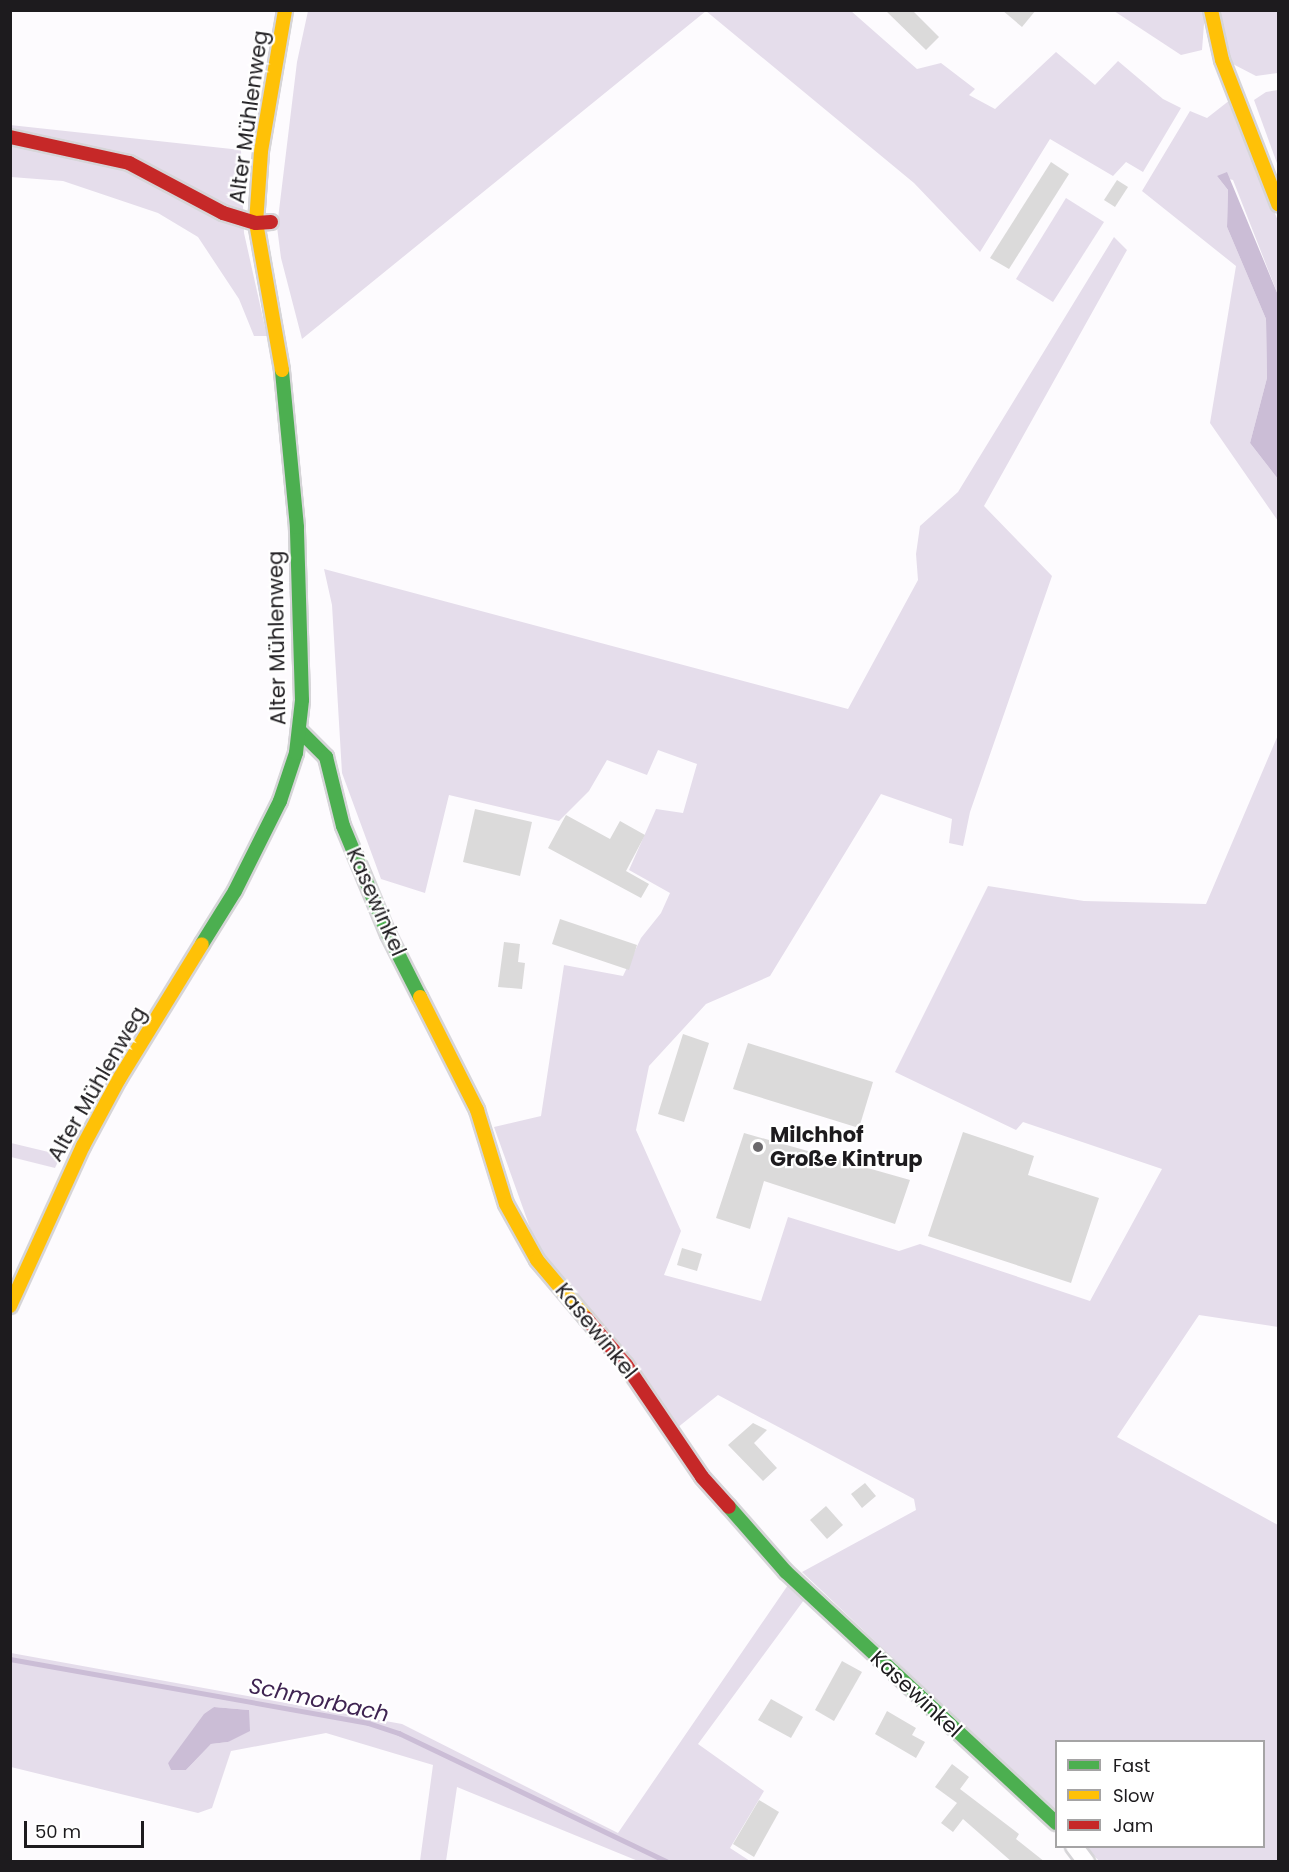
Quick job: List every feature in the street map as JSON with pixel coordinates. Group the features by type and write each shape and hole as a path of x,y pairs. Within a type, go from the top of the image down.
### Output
{"street":[{"name":"Alter Mühlenweg","path":"10,1306 74,1166 119,1079 208,940 255,852 291,774 300,731 297,527 280,355 256,223 261,151 285,10"},
{"path":"1211,10 1222,60 1278,204"},
{"path":"10,137 129,163 223,213 256,223 273,222"},
{"name":"Kasewinkel","path":"300,731 326,757 343,826 388,934 477,1110 506,1204 537,1260 626,1365 702,1477 786,1572 1055,1822"},
{"path":"1076,1848 1086,1862"}],"shaded area":[{"path":"308,11 706,11 302,339 281,258 277,227 297,62"},
{"path":"706,11 851,11 917,69 941,63 975,89 969,95 995,109 1056,52 1095,85 1118,61 1163,99 1181,108 1143,172 1126,162 1113,176 1050,139 980,252 914,183"},
{"path":"1114,11 1205,11 1202,50 1181,55"},
{"path":"1219,11 1278,11 1278,73 1256,76 1229,62"},
{"path":"1278,90 1278,166 1254,100 1266,92"},
{"path":"1230,100 1278,221 1278,295 1233,180 1217,176 1228,190 1227,227 1266,319 1267,378 1250,443 1278,479 1278,521 1210,423 1236,266 1142,191 1190,111 1207,118"},
{"path":"10,125 241,150 244,233 267,336 254,336 239,299 198,237 158,213 63,181 11,177"},
{"path":"1227,172 1278,295 1278,479 1250,443 1267,378 1266,319 1227,227 1228,190 1217,176"},
{"path":"1066,198 1104,222 1053,302 1016,279"},
{"path":"1114,237 1127,250 984,506 1052,576 970,812 963,846 949,843 952,819 881,794 770,976 706,1004 649,1066 636,1130 681,1231 664,1275 761,1301 788,1217 899,1251 920,1244 1090,1301 1162,1169 1023,1122 1016,1130 895,1072 988,886 1084,901 1206,904 1278,735 1278,1327 1199,1315 1117,1437 1278,1525 1278,1861 1099,1861 1087,1848 1265,1848 1265,1740 1055,1740 1055,1812 802,1572 916,1510 914,1499 718,1395 677,1428 538,1250 494,1127 541,1116 564,965 623,976 641,938 661,913 670,893 629,870 656,809 683,813 697,764 658,750 647,775 607,760 589,791 559,821 449,795 425,893 381,879 342,773 332,605 324,569 848,709 918,580 916,554 920,526 958,492"},
{"path":"11,1143 61,1155 55,1168 11,1157"},
{"path":"788,1585 804,1600 698,1744 764,1791 730,1848 750,1861 638,1861 457,1787 446,1861 420,1861 433,1765 326,1733 231,1751 212,1808 198,1813 11,1767 11,1653 402,1724 618,1833","holes":["214,1707 249,1710 228,1742 211,1744 186,1770 168,1763"]},
{"path":"214,1707 249,1710 250,1731 228,1742 211,1744 186,1770 171,1770 168,1763 204,1714"}],"building":[{"path":"885,10 912,10 939,37 926,50"},
{"path":"1002,10 1036,10 1022,27"},
{"path":"1051,162 1069,174 1009,269 990,258"},
{"path":"1117,180 1128,187 1115,207 1104,200"},
{"path":"475,809 532,822 520,876 463,862"},
{"path":"566,815 610,839 620,821 645,835 626,871 649,884 641,898 548,848"},
{"path":"560,919 637,945 629,970 552,944"},
{"path":"504,942 520,944 518,962 525,963 522,989 498,987"},
{"path":"683,1034 709,1043 684,1122 658,1114"},
{"path":"748,1043 873,1082 859,1128 733,1089"},
{"path":"963,1132 1034,1156 1028,1175 1099,1198 1071,1283 928,1236"},
{"path":"744,1133 910,1180 895,1224 764,1181 750,1229 716,1218"},
{"path":"682,1248 702,1254 697,1271 677,1265"},
{"path":"753,1423 767,1430 754,1443 777,1468 763,1481 728,1445"},
{"path":"865,1483 876,1496 862,1508 851,1494"},
{"path":"826,1506 843,1525 827,1539 810,1520"},
{"path":"842,1661 862,1672 834,1721 815,1710"},
{"path":"771,1699 803,1717 791,1738 758,1720"},
{"path":"887,1711 916,1728 912,1735 925,1742 916,1758 875,1734"},
{"path":"952,1764 969,1777 960,1789 1019,1834 1016,1839 1045,1862 1012,1862 963,1819 953,1832 941,1823 957,1803 935,1787"},
{"path":"759,1800 779,1812 754,1857 733,1844"}],"waterway":[{"name":"Schmorbach","path":"10,1659 368,1723 399,1733 668,1862"}],"traffic: fast":[{"path":"202,944 235,891 280,801 296,753 302,700 297,527 282,370"},
{"path":"300,731 326,757 343,826 388,934 420,997"},
{"path":"729,1507 786,1572 1055,1822"}],"traffic: slow":[{"path":"282,370 256,223 261,151 285,10"},
{"path":"1211,10 1222,60 1278,204"},
{"path":"10,1306 83,1146 119,1079 202,944"},
{"path":"420,997 477,1110 506,1204 537,1260 586,1318"}],"traffic: jam":[{"path":"10,137 129,163 223,213 256,223 271,222"},
{"path":"586,1318 626,1365 702,1477 729,1507"}],"place":[{"name":"Milchhof Große Kintrup","path":"758,1147"}]}
